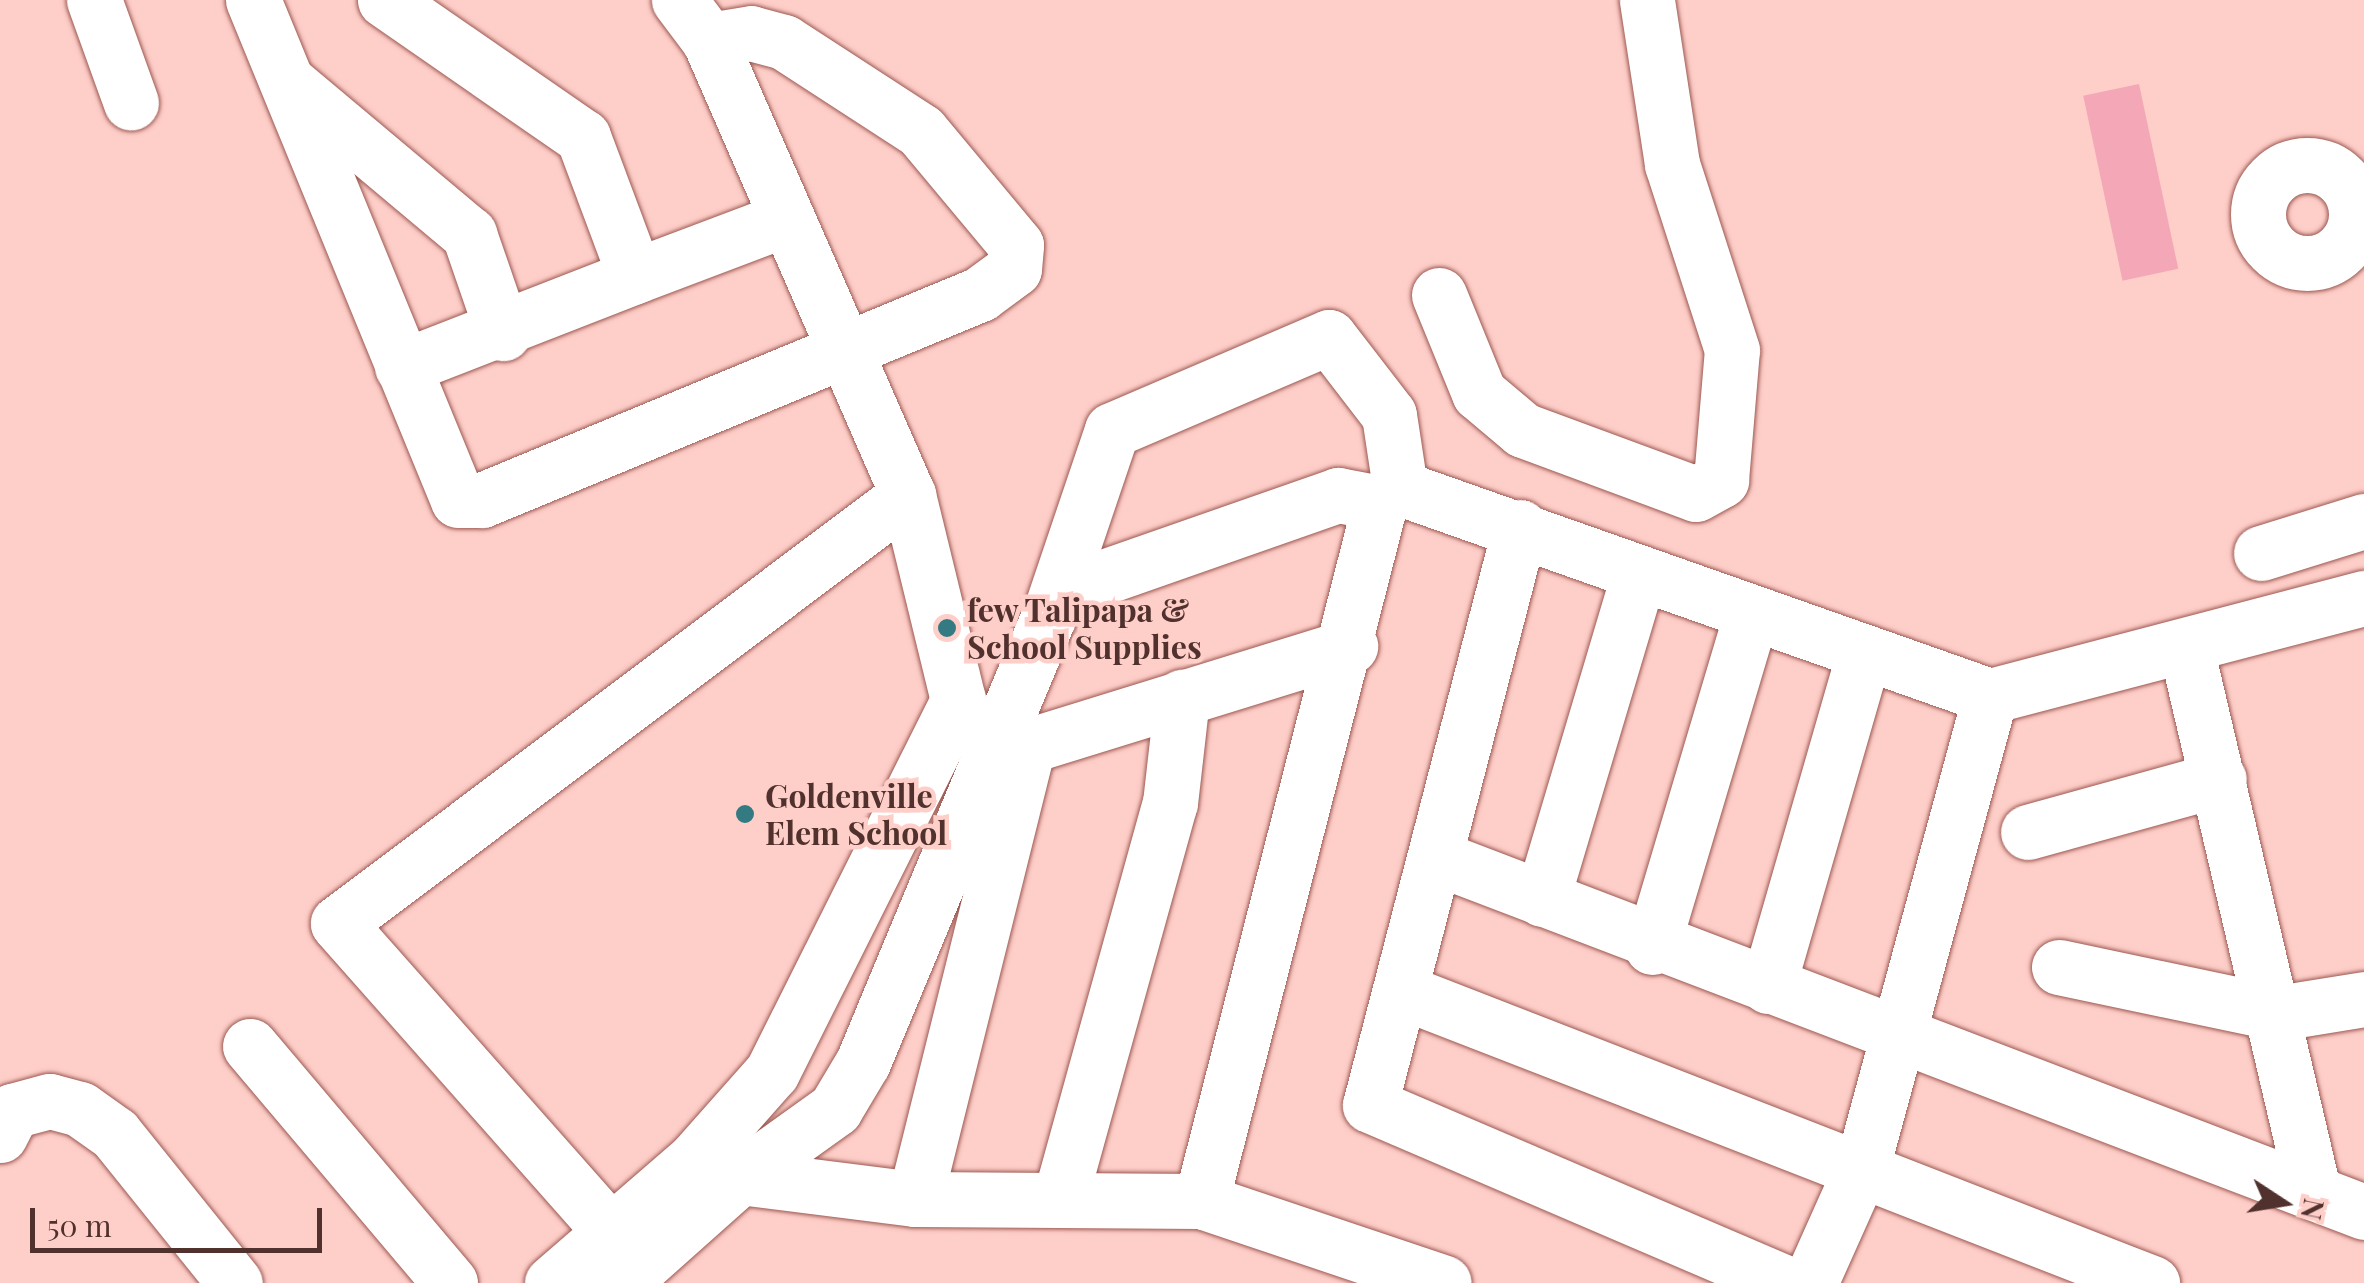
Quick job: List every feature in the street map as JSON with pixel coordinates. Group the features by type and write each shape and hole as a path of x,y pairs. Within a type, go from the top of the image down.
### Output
{"street":[{"path":"94,0 131,103"},
{"path":"253,0 402,367 444,482 458,500 482,500 980,294 1014,268 1016,244 920,130 784,42 698,14"},
{"path":"385,0 583,137 635,276"},
{"path":"1439,295 1479,393 1523,430 1696,494 1721,480 1732,350 1672,164 1646,0"},
{"path":"616,1258 772,1072 950,730 958,700 908,495 698,14"},
{"path":"284,79 470,234 503,333"},
{"path":"402,367 503,333 635,276 786,219"},
{"path":"915,1199 1009,752 1112,430 1313,342 1343,345 1389,415 1390,496 1350,646 1278,882 1201,1201"},
{"path":"616,1258 338,923 908,495"},
{"path":"1058,593 1338,495 1390,496 1520,527 1750,619 1990,696 2186,648 2364,598"},
{"path":"2262,553 2364,521"},
{"path":"1520,527 1370,1105 1786,1283"},
{"path":"1542,899 1640,573"},
{"path":"1652,947 1750,619"},
{"path":"552,1283 616,1258 835,1109 1009,752 1350,646"},
{"path":"2186,648 2278,1013 2313,1190"},
{"path":"1768,986 1863,657"},
{"path":"1810,1283 1862,1167 1894,1031 1990,696"},
{"path":"1061,1196 1170,803 1182,698"},
{"path":"2028,832 2218,779"},
{"path":"1434,858 1652,947 1894,1031 2364,1212"},
{"path":"2059,967 2278,1013 2364,999"},
{"path":"1401,991 1862,1167 2152,1283"},
{"path":"250,1046 450,1283"},
{"path":"0,1134 12,1111 50,1100 80,1109 115,1134 224,1279"},
{"path":"740,1177 915,1199 1061,1196 1201,1201 1314,1261 1444,1283"}],"building":[{"path":"2139,84 2178,269 2123,281 2083,96"}],"place":[{"name":"few Talipapa & School Supplies","path":"947,628"},
{"name":"Goldenville Elem School","path":"745,814"}]}
